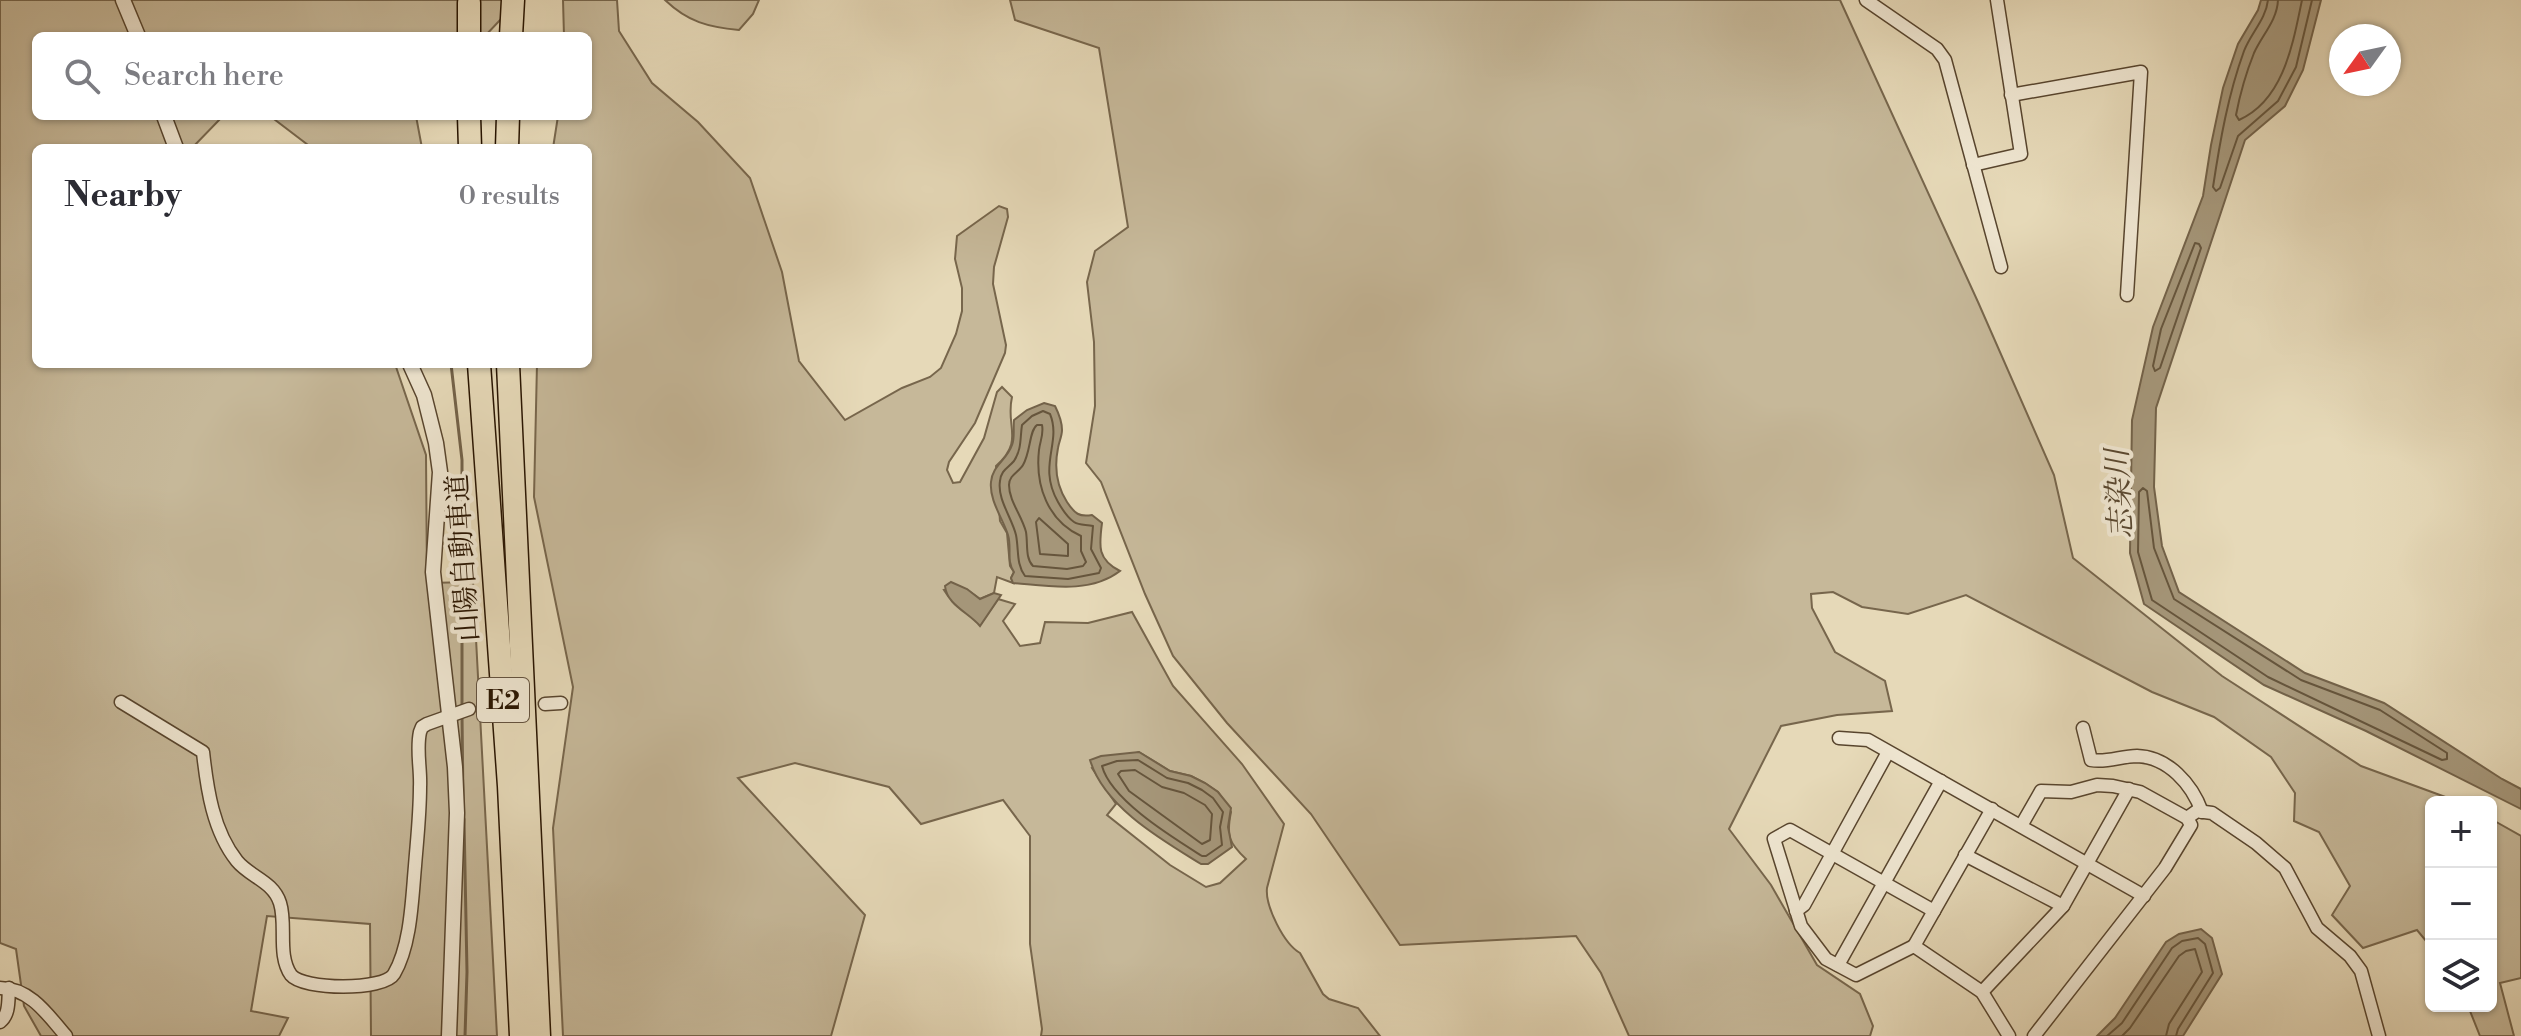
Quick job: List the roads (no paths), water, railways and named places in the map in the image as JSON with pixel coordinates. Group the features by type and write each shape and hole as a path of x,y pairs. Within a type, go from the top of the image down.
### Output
{"highway":[{"path":"511,32 513,0"},
{"path":"469,3 469,32"},
{"path":"469,120 470,144"},
{"path":"507,144 508,120"},
{"name":"山陽自動車道","path":"479,368 509,786 521,1036"},
{"name":"山陽自動車道","path":"508,368 539,1036"}],"street":[{"path":"123,0 136,32"},
{"path":"1866,0 1937,49 1945,60 2001,267"},
{"path":"1973,165 2021,154 1997,0"},
{"path":"2011,95 2141,72 2127,295"},
{"path":"166,120 174,144"},
{"path":"412,368 424,395 440,472 433,572 457,813 449,1036"},
{"path":"121,702 203,752 206,780 221,836 239,863 272,888 280,904 286,965 293,978 306,983 340,986 381,984 393,977 410,918 420,806 420,732 422,727 469,709"},
{"path":"545,704 561,703"},
{"path":"2083,728 2091,760 2135,756 2162,762 2180,775 2202,812"},
{"path":"1839,738 1868,740 2144,896"},
{"path":"1796,911 1804,905 1888,752"},
{"path":"1838,965 1941,781"},
{"path":"2021,826 2041,791 2071,792 2097,785 2140,792 2187,818 2191,825 2165,868 2034,1036"},
{"path":"1982,992 2063,906 2129,789"},
{"path":"1934,911 1790,830 1774,839 1801,926 1826,959 1856,975 1914,946 1934,911 1965,855 1992,809"},
{"path":"2187,818 2197,811 2212,813 2256,843 2285,868 2317,928 2350,956 2361,971 2379,1036"},
{"path":"1965,855 2063,906"},
{"path":"1914,946 1982,992 2009,1036"},
{"path":"0,1022 7,1011 4,988"},
{"path":"4,988 37,1002 66,1036"}],"water":[{"path":"2261,0 2321,0 2303,70 2285,106 2245,140 2156,408 2154,487 2162,546 2179,592 2305,673 2384,703 2521,789 2521,809 2366,731 2264,685 2144,604 2130,553 2132,420 2153,327 2203,196 2223,88 2238,44"},
{"path":"1044,403 1055,406 1061,424 1056,469 1063,496 1075,512 1092,515 1102,523 1100,539 1103,557 1120,571 1096,583 1055,587 1013,583 1011,578 1014,572 1010,563 1009,540 992,496 992,476 1012,445 1014,420"},
{"path":"951,582 980,599 994,593 1001,595 980,626 950,598 945,586"},
{"path":"1139,752 1170,771 1191,776 1218,792 1231,808 1228,827 1232,847 1208,864 1201,864 1152,833 1121,807 1097,777 1090,760"},
{"path":"2201,929 2212,938 2222,974 2183,1036 2097,1036 2115,1018 2166,942 2179,934"}],"waterway":[{"path":"451,368 462,460 462,708"},
{"path":"462,715 463,804"},
{"path":"464,819 465,1036"}],"tunnel":[{"path":"469,709 545,704"}],"water label":[{"name":"志染川","path":"2119,494"}]}
